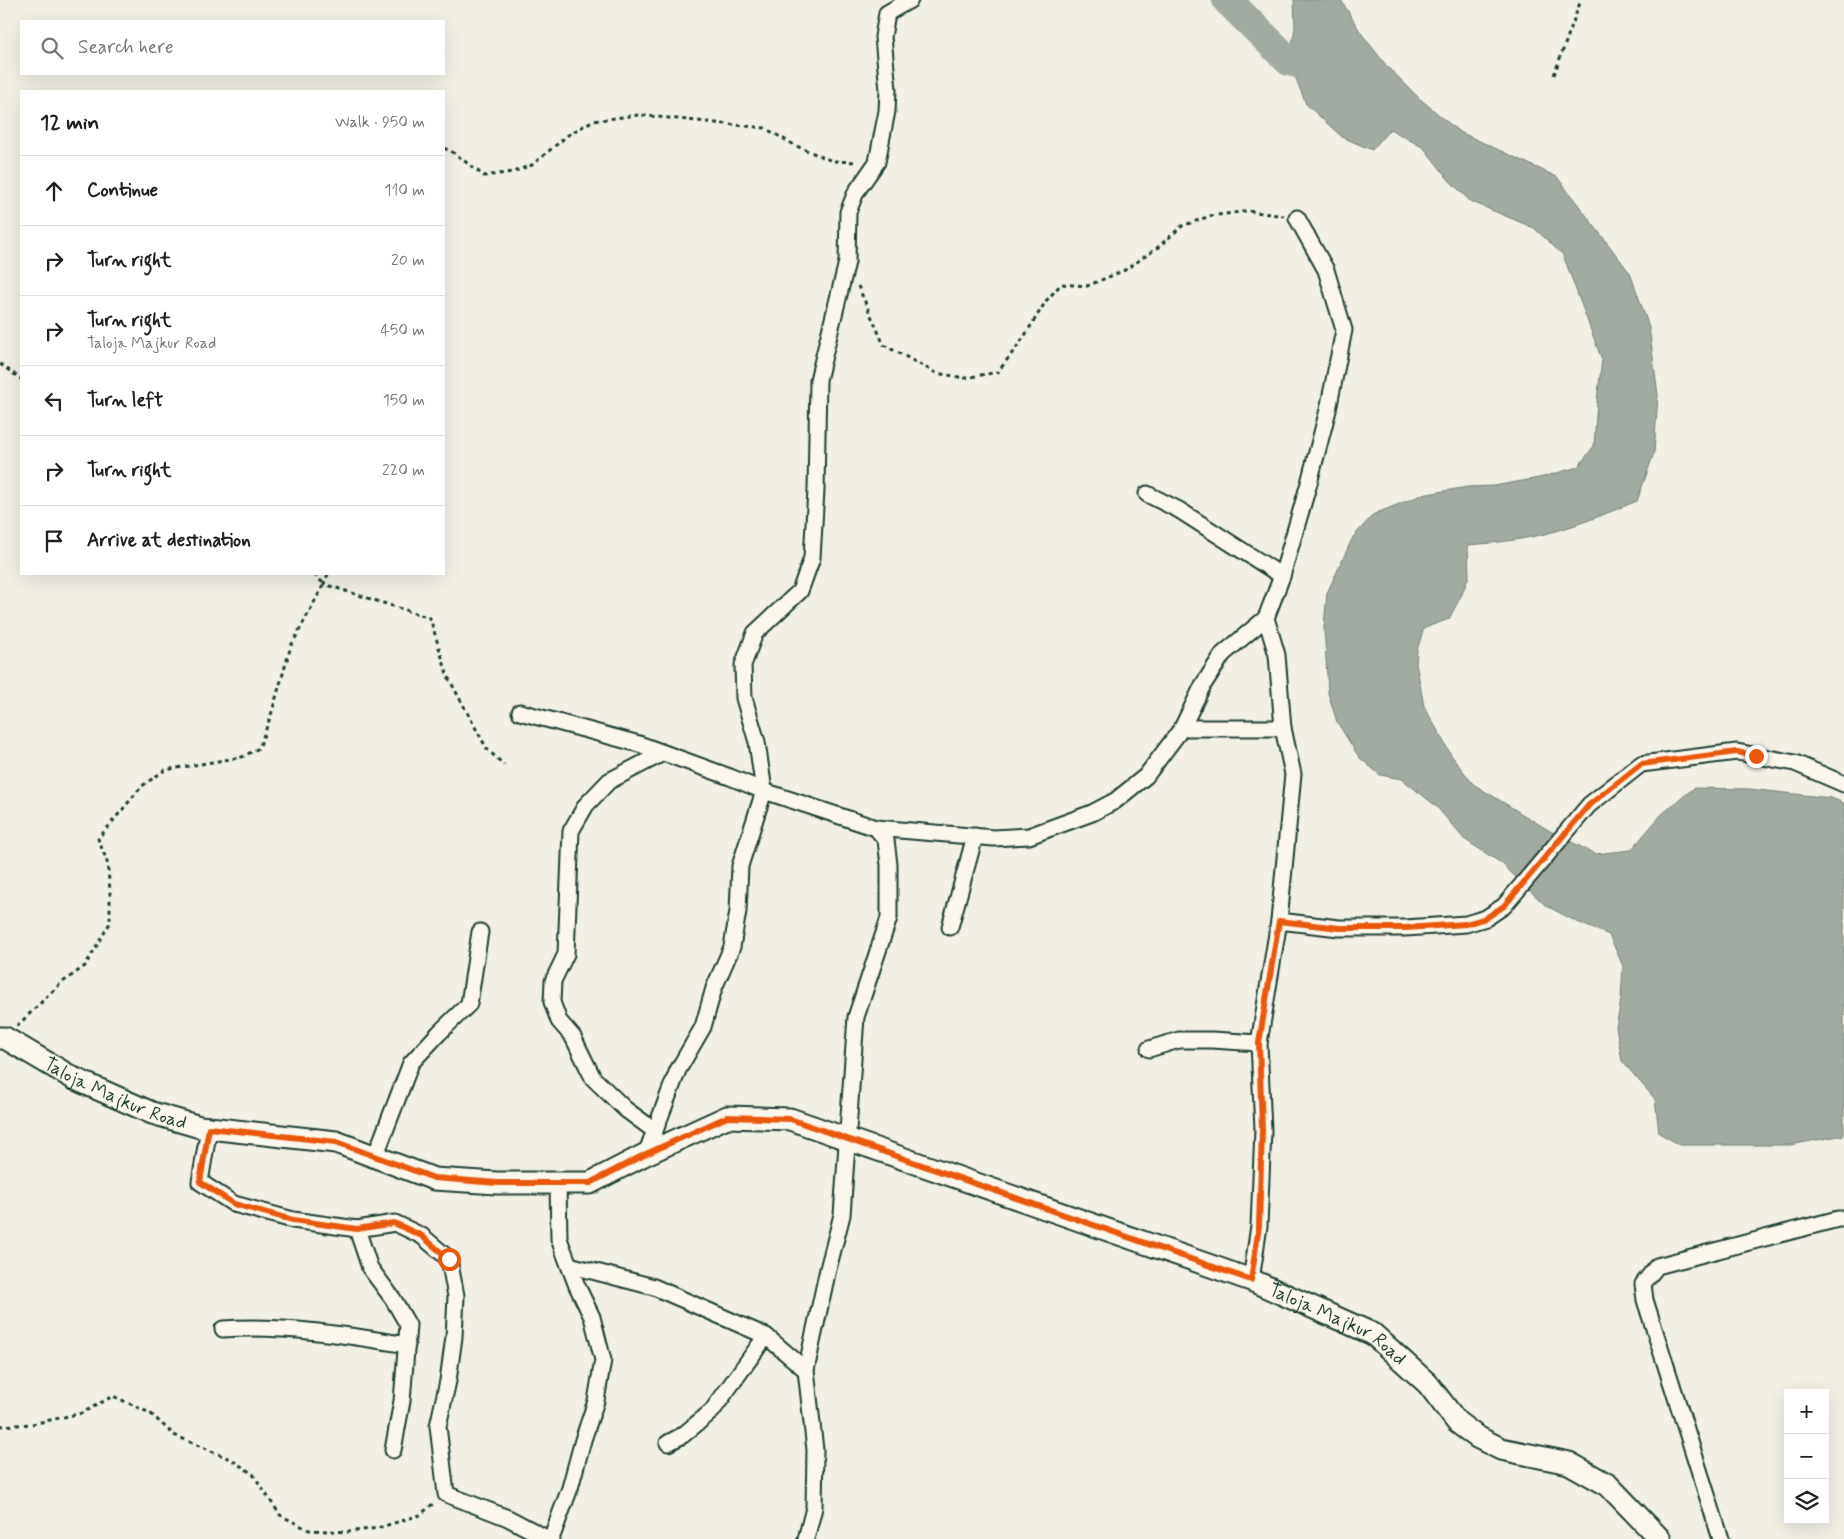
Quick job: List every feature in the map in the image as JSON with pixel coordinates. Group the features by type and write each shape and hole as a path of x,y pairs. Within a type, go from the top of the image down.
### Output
{"street":[{"path":"646,1154 678,1070 703,1027 714,988 732,947 738,911 740,866 764,791 757,742 744,698 743,665 755,633 800,591 812,558 816,490 818,380 847,262 848,212 856,192 877,162 887,111 888,90 884,37 887,13 910,0"},
{"path":"520,712 639,744 764,791 876,828 994,838 1029,836 1092,813 1107,805 1146,776 1182,728 1203,685 1223,654 1266,618 1282,576 1310,483 1326,419 1344,330 1326,270 1297,218"},
{"path":"1147,494 1180,510 1282,576"},
{"path":"1251,1280 1260,1216 1262,1130 1259,1043 1279,921 1293,774 1283,728 1277,655 1266,618"},
{"path":"1182,728 1283,728"},
{"path":"1279,921 1339,928 1405,928 1466,924 1486,918 1504,906 1589,805 1641,764 1737,752 1796,762 1844,784"},
{"path":"655,1131 625,1109 593,1078 573,1037 559,1021 552,1002 552,982 566,954 571,831 586,805 609,781 663,753"},
{"path":"806,1539 814,1508 815,1450 806,1370 842,1215 856,1017 889,918 889,865 886,840 876,828"},
{"path":"950,927 975,836"},
{"path":"375,1157 411,1063 438,1033 469,1004 480,932"},
{"name":"Taloja Majkur Road","path":"2,1038 94,1088 152,1113 200,1127 336,1142 434,1178 497,1183 590,1183 646,1154 727,1117 790,1119 1251,1280 1372,1334 1428,1384 1457,1422 1478,1437 1501,1449 1569,1463 1608,1485 1660,1539"},
{"path":"1148,1049 1178,1040 1259,1043"},
{"path":"209,1128 200,1182 234,1204 293,1220 357,1229 394,1223 422,1236 449,1259 456,1296 454,1337 448,1381 438,1426 446,1494 508,1518 549,1539 570,1488 596,1401 603,1360 592,1316 577,1286 559,1239 558,1183"},
{"path":"1721,1539 1645,1300 1643,1284 1657,1266 1844,1219"},
{"path":"357,1229 370,1268 393,1299 408,1325 402,1402 393,1450"},
{"path":"569,1265 654,1288 766,1336 806,1370"},
{"path":"223,1330 251,1327 352,1336 407,1345"},
{"path":"668,1443 683,1435 712,1411 766,1336"}],"path":[{"path":"1554,75 1581,0"},
{"path":"445,148 454,153 484,176 513,172 532,165 568,135 592,121 640,115 765,128 794,145 832,161 877,162"},
{"path":"847,262 884,345 936,372 965,378 998,372 1024,336 1046,300 1061,284 1087,286 1125,270 1157,248 1182,226 1210,216 1248,211 1297,218"},
{"path":"0,364 20,379"},
{"path":"315,575 324,584 430,618 448,677 487,749 504,765"},
{"path":"2,1038 44,998 84,966 110,923 108,871 98,839 142,786 165,770 242,757 258,748 271,715 291,646 328,575"},
{"path":"0,1426 32,1424 82,1413 114,1396 150,1413 174,1435 230,1460 253,1474 280,1515 308,1530 348,1532 378,1528 420,1515 446,1494"}],"shaded area":[{"path":"1294,0 1341,0 1361,33 1386,65 1419,98 1458,131 1557,177 1630,273 1649,327 1658,395 1654,453 1637,501 1587,521 1545,534 1468,545 1469,576 1462,594 1449,619 1424,628 1417,650 1416,663 1424,706 1451,755 1473,784 1550,831 1595,854 1631,850 1662,814 1694,788 1749,789 1831,798 1844,803 1844,1135 1790,1145 1680,1145 1659,1133 1655,1099 1622,1061 1616,1027 1621,1000 1623,966 1609,935 1577,922 1545,905 1501,863 1464,839 1436,806 1402,779 1380,775 1359,757 1337,722 1328,693 1324,626 1327,593 1353,537 1374,514 1422,495 1539,478 1578,467 1594,446 1602,360 1563,255 1534,228 1470,201 1449,180 1424,148 1390,129 1372,150 1342,137 1306,104 1289,61 1295,28"}],"waterway":[{"path":"1227,0 1289,61 1330,70"}],"route":[{"path":"449,1259 422,1236 394,1223 357,1229 293,1220 234,1204 200,1182 209,1128 336,1142 434,1178 497,1183 590,1183 646,1154 727,1117 790,1119 988,1190 1251,1280 1259,1226 1262,1130 1259,1043 1279,921 1339,928 1405,928 1466,924 1486,918 1504,906 1589,805 1641,764 1737,752 1756,756"}]}
